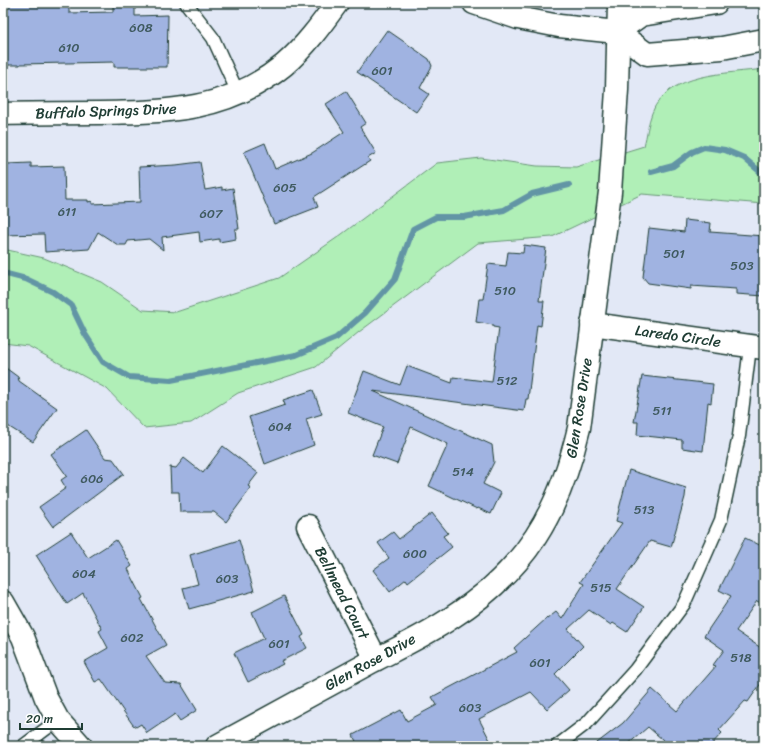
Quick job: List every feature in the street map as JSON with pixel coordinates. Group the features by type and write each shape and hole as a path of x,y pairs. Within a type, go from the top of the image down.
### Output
{"street":[{"name":"Buffalo Springs Drive","path":"3,114 150,112 190,108 238,93 260,81 283,65 310,40 337,3"},
{"path":"474,3 518,18 559,26 617,32 647,54 722,48 764,40"},
{"name":"Glen Rose Drive","path":"217,746 451,619 488,592 512,568 533,542 558,498 570,465 579,428 610,192 617,90 617,32 619,3"},
{"path":"617,32 641,15 716,3"},
{"name":"Laredo Circle","path":"592,324 757,347"},
{"name":"Bellmead Court","path":"308,526 376,659"},
{"path":"3,602 23,637 46,698 58,720 81,746"}],"lane":[{"path":"186,3 213,38 238,93"},
{"path":"557,746 587,723 636,670 684,604 721,520 757,347"},
{"path":"23,746 58,720"}],"green space":[{"path":"764,69 764,204 642,194 552,237 478,243 359,332 316,367 238,393 191,423 144,428 107,389 28,346 3,343 3,249 44,258 102,282 143,310 176,312 279,278 338,237 437,163 481,158 537,166 576,167 644,146 649,121 660,100 671,90 685,82 717,74"}],"building":[{"path":"3,3 69,3 69,13 113,12 113,3 135,3 135,16 168,15 167,67 114,67 114,62 3,65"},
{"path":"387,30 429,59 432,66 420,88 429,94 416,112 357,72"},
{"path":"346,91 366,123 360,127 376,153 368,158 370,161 314,197 318,207 274,224 244,152 265,143 275,169 312,153 344,132 326,104"},
{"path":"200,162 205,190 222,187 222,190 233,188 239,229 235,229 236,239 219,242 219,239 200,242 199,232 162,237 163,250 149,239 128,241 126,245 118,245 98,232 89,249 45,252 44,234 3,235 3,180 7,180 7,164 31,163 31,167 64,166 65,200 88,200 88,202 92,201 92,204 140,202 139,167"},
{"path":"685,220 711,223 710,232 764,236 764,296 736,294 736,289 691,286 691,289 648,283 643,277 649,228 684,232"},
{"path":"524,245 546,248 539,301 544,301 541,326 537,325 528,399 526,399 524,411 373,391 492,445 494,462 483,484 501,493 491,514 478,508 477,509 429,486 448,444 411,427 397,464 372,455 383,427 348,413 364,371 400,385 407,366 452,383 453,377 492,382 499,328 493,327 493,325 476,322 479,299 483,299 488,264 506,266 508,252 523,253"},
{"path":"3,366 18,377 19,381 57,408 33,442 3,423"},
{"path":"642,376 713,384 711,403 708,402 703,451 682,448 682,440 637,435 638,422 634,422"},
{"path":"313,390 322,414 306,419 314,445 265,464 249,417 285,405 283,400"},
{"path":"86,430 105,458 113,459 124,474 53,527 39,507 66,488 61,480 67,476 51,454"},
{"path":"223,446 258,473 248,486 251,488 226,522 214,512 180,512 179,492 171,492 170,467 176,468 184,458 203,473"},
{"path":"629,470 686,488 685,497 671,547 650,541 617,589 644,607 627,632 613,623 611,625 589,610 568,629 583,646 555,674 569,690 547,709 531,692 479,719 493,746 358,746 353,735 401,710 407,721 437,705 432,697 517,652 514,648 547,618 556,612 562,619 584,584 580,582 622,523 616,521"},
{"path":"432,513 448,533 443,536 452,547 408,582 406,579 390,592 373,570 389,558 378,543 393,532 399,539"},
{"path":"71,532 88,558 116,540 132,566 128,569 143,598 141,599 166,645 146,656 165,683 181,684 197,710 180,721 175,714 147,733 141,724 136,727 133,725 101,679 95,682 84,662 108,648 99,631 102,629 83,593 67,604 36,555"},
{"path":"745,538 764,547 764,605 757,601 736,631 764,650 764,679 748,702 745,701 719,730 722,733 710,746 670,746 648,727 626,746 593,746 623,723 652,689 677,711 716,666 713,665 724,650 704,636 731,596 719,590"},
{"path":"239,540 254,591 189,609 183,588 198,584 190,555"},
{"path":"284,596 304,635 301,637 307,648 281,661 283,664 248,682 234,653 264,638 252,612"}],"waterway":[{"path":"651,172 673,166 692,152 704,147 725,150 744,158 764,175"},
{"path":"3,273 26,279 53,292 71,305 85,334 103,362 129,377 171,380 296,355 336,338 365,313 395,279 413,229 436,217 464,217 504,210 532,194 569,185"}]}
